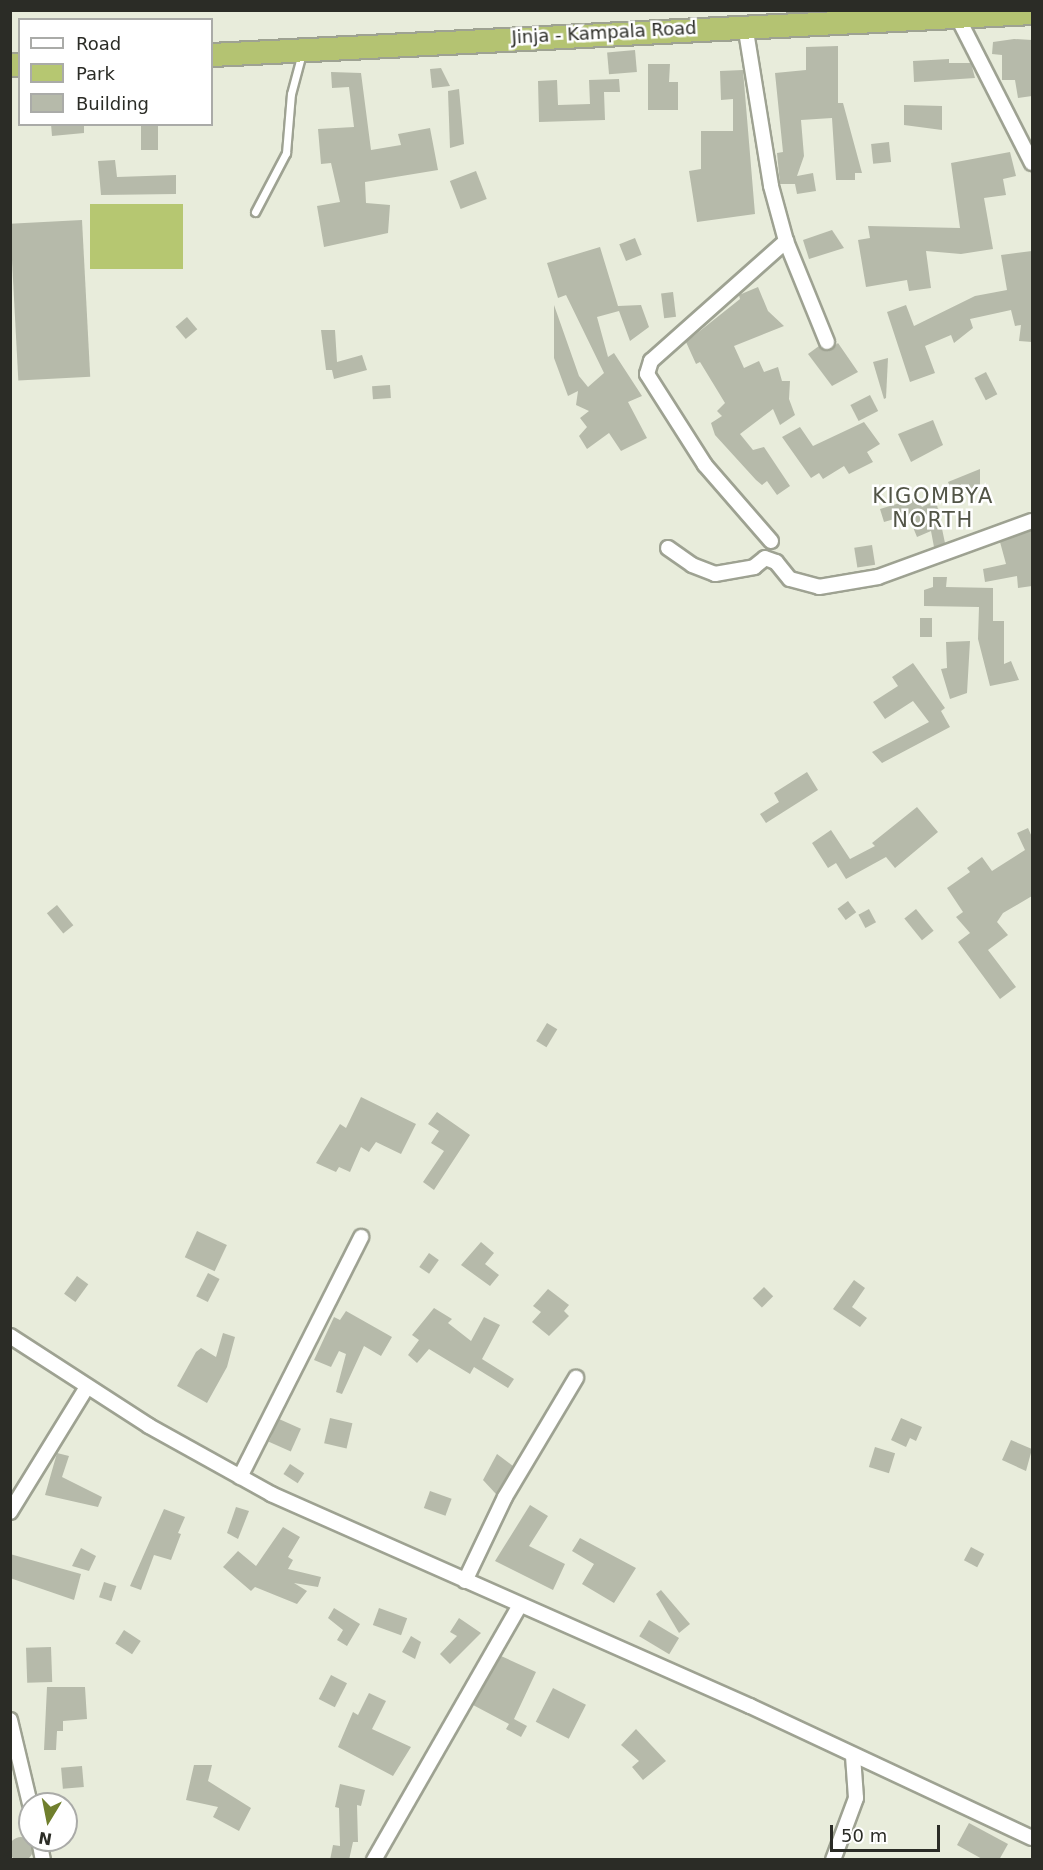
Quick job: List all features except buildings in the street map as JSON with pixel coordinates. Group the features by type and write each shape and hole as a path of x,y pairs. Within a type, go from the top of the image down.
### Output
{"highway":[{"name":"Jinja - Kampala Road","path":"213,55 944,14 1032,13"}],"street":[{"path":"944,14 1032,163"},
{"path":"745,25 767,167 786,241 827,342"},
{"path":"771,541 705,465 647,374 651,361 786,241"},
{"path":"668,548 692,565 715,574 754,567 765,558 776,562 790,579 819,587 878,577 1032,521"},
{"path":"240,1477 361,1238"},
{"path":"10,1336 87,1387 240,1477 519,1607 719,1692 1032,1838"},
{"path":"465,1581 505,1497 576,1378"},
{"path":"10,1512 87,1387"},
{"path":"374,1860 519,1607"},
{"path":"10,1720 27,1792"},
{"path":"833,1860 856,1798 853,1756"}],"lane":[{"path":"255,212 286,153 291,94 303,50"}],"green space":[{"path":"90,204 183,204 183,269 90,269"}],"district":[{"name":"KIGOMBYA NORTH","path":"933,508"}]}
